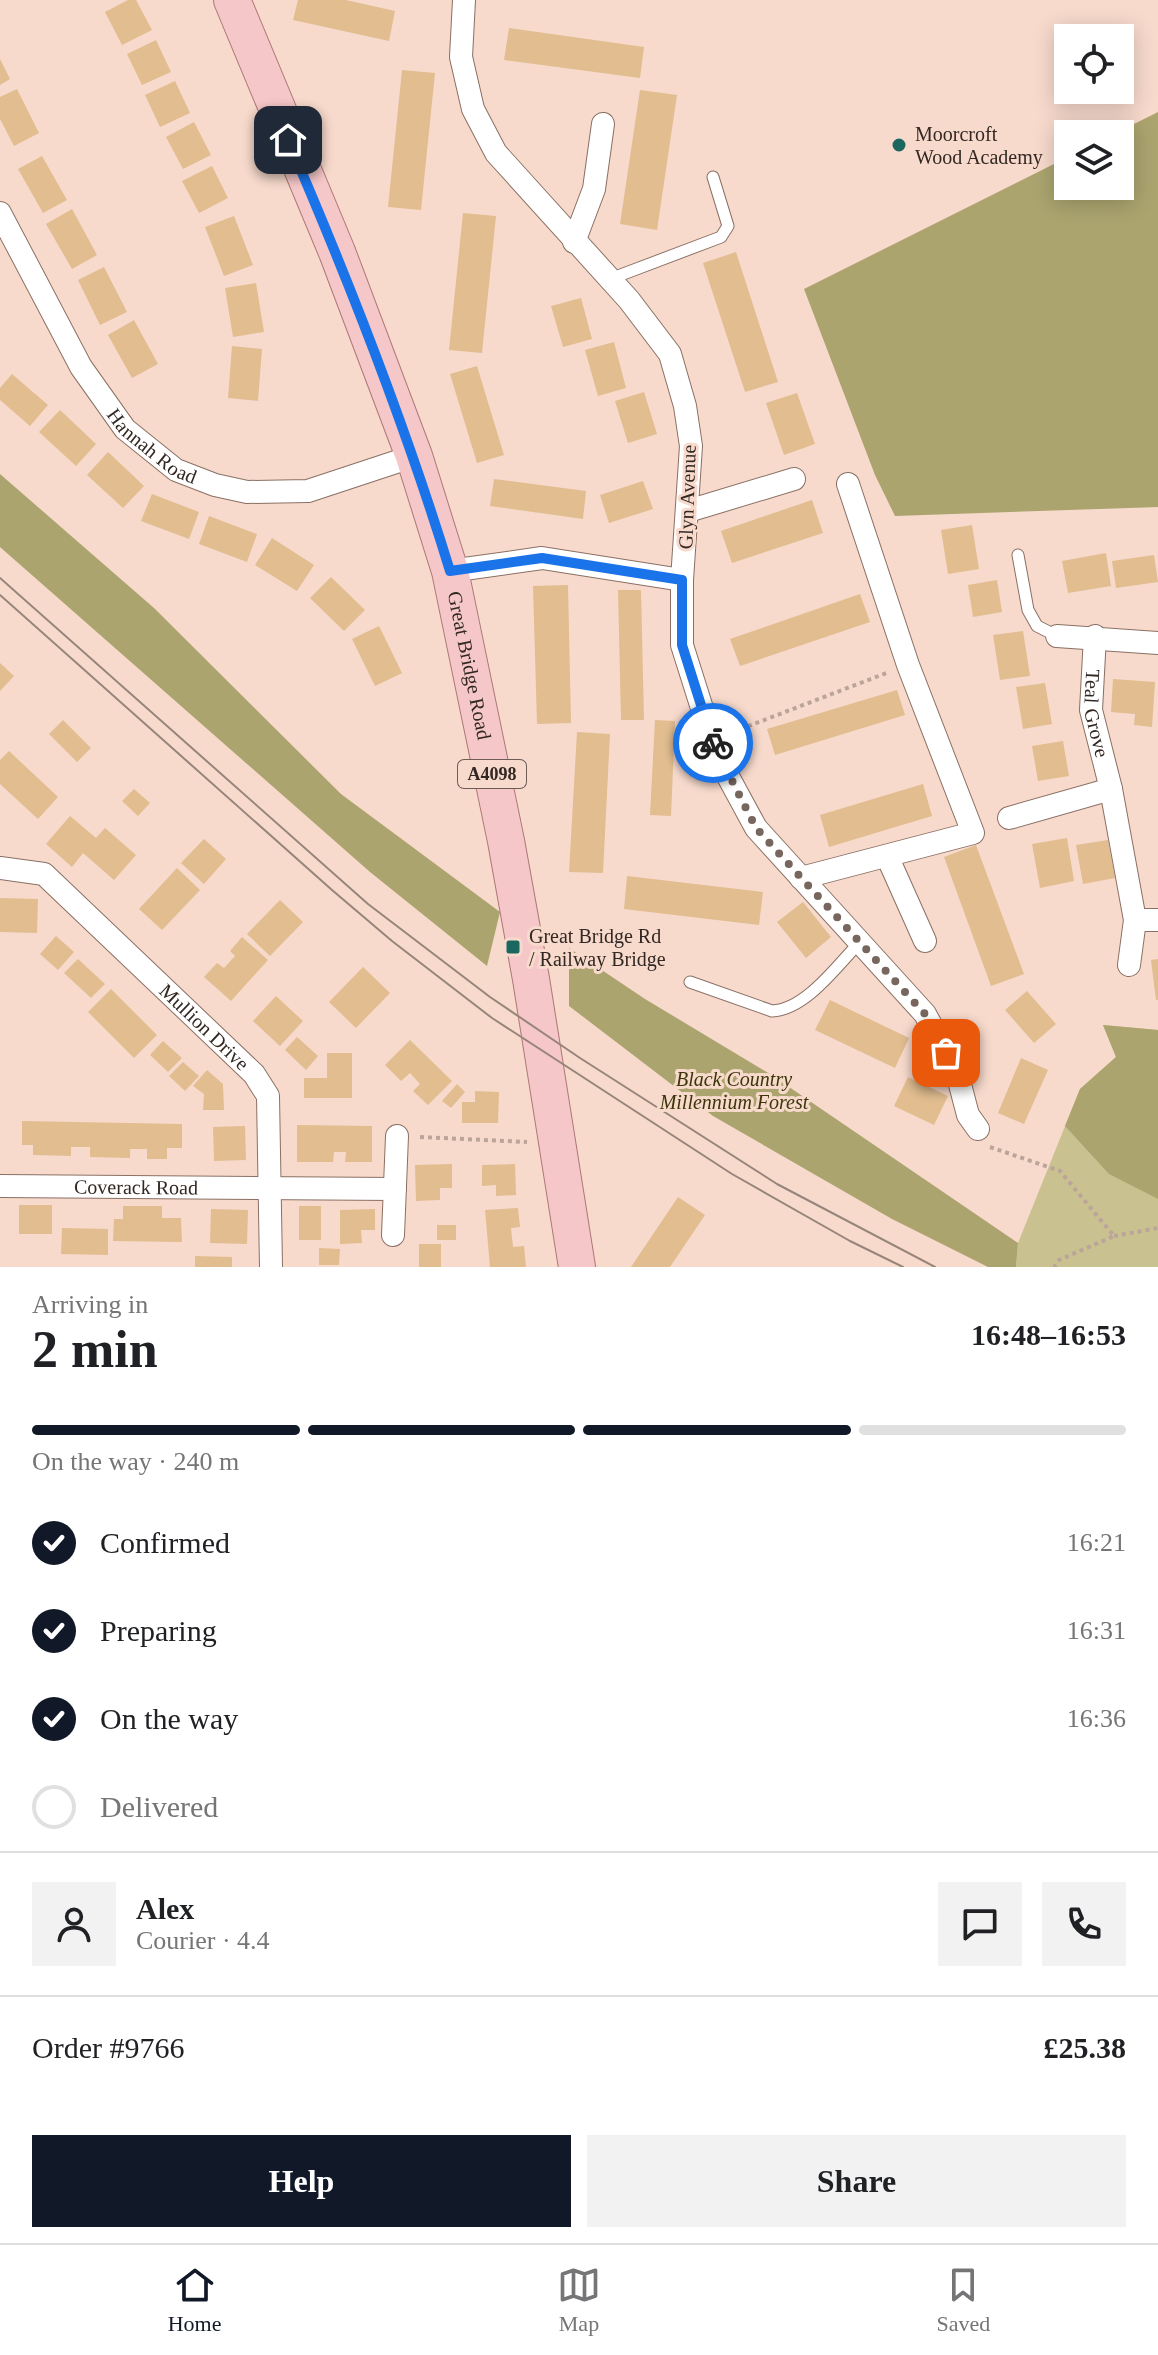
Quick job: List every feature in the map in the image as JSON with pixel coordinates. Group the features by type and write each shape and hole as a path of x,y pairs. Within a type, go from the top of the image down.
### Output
{"main road":[{"name":"Great Bridge Road","path":"232,0 337,252 414,456 450,571 506,841 577,1267"}],"street":[{"name":"Glyn Avenue","path":"464,0 461,57 473,109 496,153 629,300 670,354 685,406 691,446 682,580 682,645 724,769 756,828 925,1014 957,1073 968,1115 978,1129"},
{"path":"574,242 594,189 603,124"},
{"name":"Hannah Road","path":"0,213 81,367 125,429 176,470 215,485 247,492 308,491 414,456"},
{"path":"688,511 794,479"},
{"path":"801,878 973,833 908,665 848,484"},
{"path":"450,571 542,558 682,580"},
{"name":"Teal Grove","path":"1057,636 1095,636 1158,643"},
{"name":"Teal Grove","path":"1095,636 1091,710 1147,920 1129,965"},
{"path":"1009,818 1111,789"},
{"path":"887,856 925,941"},
{"name":"Mullion Drive","path":"0,868 11,867 44,874 254,1074 268,1096 271,1267"},
{"path":"393,1235 397,1136"},
{"name":"Coverack Road","path":"0,1186 395,1189"}],"lane":[{"path":"609,279 721,237 728,226 713,177"},
{"path":"1018,555 1028,610 1037,626 1057,636"},
{"path":"690,982 772,1011 782,1011 801,1002 859,943"}],"path":[{"path":"712,740 908,665"},
{"path":"978,1129 991,1148 1060,1171 1114,1236"},
{"path":"397,1136 558,1143"},
{"path":"1054,1267 1059,1260 1114,1236 1158,1228"}],"shaded area":[{"path":"1103,1025 1158,1030 1158,1267 1016,1267 1018,1243 1080,1089 1116,1057"}],"green space":[{"path":"1158,112 1158,507 895,516 875,475 804,289 1054,164 1054,200 1134,200 1134,124"},
{"path":"0,474 154,608 341,794 500,912 487,966 370,872 0,547"},
{"name":"Black Country Millennium Forest","path":"569,948 645,999 770,1074 1018,1243 1016,1267 988,1267 892,1219 713,1116 569,1006"},
{"path":"1103,1025 1158,1030 1158,1199 1109,1174 1065,1126 1080,1089 1116,1057"}],"building":[{"path":"128,0 136,0 152,30 122,45 105,12"},
{"path":"298,0 346,0 395,11 389,41 293,20"},
{"path":"509,28 644,47 640,78 504,60"},
{"path":"156,40 171,72 142,85 127,54"},
{"path":"0,59 10,79 0,85"},
{"path":"402,70 435,73 421,210 388,207"},
{"path":"175,81 190,113 160,127 145,95"},
{"path":"17,89 39,133 14,146 0,119 0,97"},
{"path":"640,90 677,95 657,230 620,224"},
{"path":"194,122 211,155 183,169 166,137"},
{"path":"42,156 67,200 43,213 18,169"},
{"path":"212,166 228,198 199,213 182,181"},
{"path":"72,209 97,255 72,269 46,224"},
{"path":"463,213 496,216 482,353 449,350"},
{"path":"234,216 253,265 224,276 205,227"},
{"path":"736,252 778,382 745,392 703,263"},
{"path":"104,267 127,312 100,325 78,280"},
{"path":"256,283 264,332 233,337 225,288"},
{"path":"581,298 592,339 563,347 551,306"},
{"path":"134,320 158,364 132,378 108,335"},
{"path":"614,342 626,388 598,396 585,350"},
{"path":"232,346 262,349 258,401 228,398"},
{"path":"477,366 504,455 477,463 450,374"},
{"path":"12,374 48,405 30,426 0,400 0,388"},
{"path":"644,392 657,434 628,443 615,401"},
{"path":"797,393 815,444 784,455 766,403"},
{"path":"60,410 96,444 76,466 39,432"},
{"path":"108,452 144,486 123,508 87,475"},
{"path":"494,479 586,491 583,519 490,506"},
{"path":"643,481 653,509 609,523 600,495"},
{"path":"152,494 199,512 189,539 141,521"},
{"path":"812,500 823,533 732,563 721,531"},
{"path":"209,516 257,534 247,562 199,544"},
{"path":"972,525 979,569 948,574 941,530"},
{"path":"272,538 314,565 297,591 255,565"},
{"path":"1106,553 1111,586 1068,593 1062,561"},
{"path":"1154,555 1158,582 1116,588 1112,561"},
{"path":"331,577 365,610 344,631 310,598"},
{"path":"997,580 1002,612 973,617 968,585"},
{"path":"568,585 571,723 537,724 533,586"},
{"path":"618,590 641,590 644,720 621,720"},
{"path":"860,594 870,622 740,666 730,639"},
{"path":"379,626 402,673 375,686 352,639"},
{"path":"1023,631 1030,676 1000,680 993,635"},
{"path":"0,663 14,676 0,691"},
{"path":"1113,679 1155,682 1152,727 1134,725 1135,714 1111,712"},
{"path":"1045,683 1052,724 1023,729 1016,687"},
{"path":"897,690 905,715 775,755 767,729"},
{"path":"63,720 91,748 77,762 49,734"},
{"path":"655,720 675,721 671,816 650,815"},
{"path":"577,732 610,734 603,873 569,872"},
{"path":"1063,741 1069,776 1038,781 1032,746"},
{"path":"9,751 58,797 38,819 0,784 0,760"},
{"path":"923,784 932,816 829,847 820,815"},
{"path":"134,789 150,803 138,816 122,801"},
{"path":"70,816 96,838 105,828 136,855 114,880 83,853 72,867 46,844"},
{"path":"1067,838 1074,881 1040,888 1032,844"},
{"path":"204,839 226,859 204,884 181,863"},
{"path":"1108,840 1115,878 1083,884 1076,845"},
{"path":"976,845 1024,974 991,986 944,857"},
{"path":"177,868 200,890 162,930 139,909"},
{"path":"627,876 763,892 759,925 624,909"},
{"path":"0,898 38,899 37,933 0,932"},
{"path":"280,900 303,922 270,956 247,934"},
{"path":"803,902 831,937 806,958 777,922"},
{"path":"56,936 74,952 58,970 40,954"},
{"path":"242,937 268,960 231,1001 204,977 217,963 224,968 235,956 230,951"},
{"path":"78,959 105,984 91,998 64,973"},
{"path":"1158,959 1158,1000 1156,1000 1151,960"},
{"path":"363,967 390,993 356,1028 329,1002"},
{"path":"111,989 157,1035 134,1058 88,1012"},
{"path":"1027,991 1056,1024 1034,1043 1005,1010"},
{"path":"276,996 303,1021 280,1046 253,1021"},
{"path":"830,1000 909,1038 895,1068 815,1030"},
{"path":"297,1037 318,1056 306,1070 285,1050"},
{"path":"410,1040 452,1081 428,1105 413,1091 420,1084 410,1073 401,1081 385,1065"},
{"path":"163,1041 182,1058 168,1072 150,1055"},
{"path":"327,1053 352,1053 352,1098 304,1098 304,1078 327,1078"},
{"path":"1021,1058 1048,1070 1024,1124 998,1113"},
{"path":"183,1062 199,1076 185,1091 169,1076"},
{"path":"207,1070 223,1084 224,1110 203,1110 204,1094 193,1086"},
{"path":"908,1077 948,1096 934,1125 894,1106"},
{"path":"457,1084 465,1092 451,1108 442,1101"},
{"path":"475,1091 499,1092 498,1123 462,1123 462,1102 475,1102"},
{"path":"22,1121 182,1124 182,1148 167,1148 167,1159 147,1159 147,1149 130,1149 130,1158 90,1157 90,1147 71,1147 71,1156 33,1155 33,1145 22,1145"},
{"path":"297,1125 372,1126 372,1162 345,1162 346,1152 334,1152 333,1162 297,1162"},
{"path":"245,1126 246,1160 214,1161 213,1127"},
{"path":"452,1164 452,1188 440,1188 440,1200 416,1201 415,1165"},
{"path":"515,1164 516,1195 496,1196 496,1185 482,1186 482,1165"},
{"path":"678,1197 705,1215 670,1267 631,1267"},
{"path":"19,1205 52,1205 52,1234 19,1234"},
{"path":"123,1206 162,1206 162,1218 181,1218 182,1242 113,1241 114,1219 123,1219"},
{"path":"299,1206 321,1206 321,1240 299,1240"},
{"path":"518,1208 520,1227 511,1228 513,1247 524,1246 526,1267 490,1267 485,1210"},
{"path":"211,1209 248,1210 247,1244 210,1243"},
{"path":"375,1209 375,1230 361,1230 362,1243 340,1244 340,1210"},
{"path":"437,1225 456,1225 456,1240 437,1240"},
{"path":"62,1228 108,1229 108,1255 61,1254"},
{"path":"419,1244 441,1244 441,1267 419,1267"},
{"path":"319,1248 340,1249 339,1265 319,1265"},
{"path":"195,1256 232,1257 232,1267 195,1267"}],"tram line":[{"path":"0,578 368,904 490,997 777,1184 935,1267"},
{"path":"0,595 332,890 492,1018 732,1174 850,1241 903,1267"}],"way so far":[{"path":"713,743 756,828 925,1014 946,1053"}],"place":[{"name":"Moorcroft Wood Academy","path":"899,145"},
{"name":"Great Bridge Rd / Railway Bridge","path":"513,947"}],"route":[{"path":"288,140 337,252 414,456 450,571 542,558 682,580 682,645 713,743"}]}
